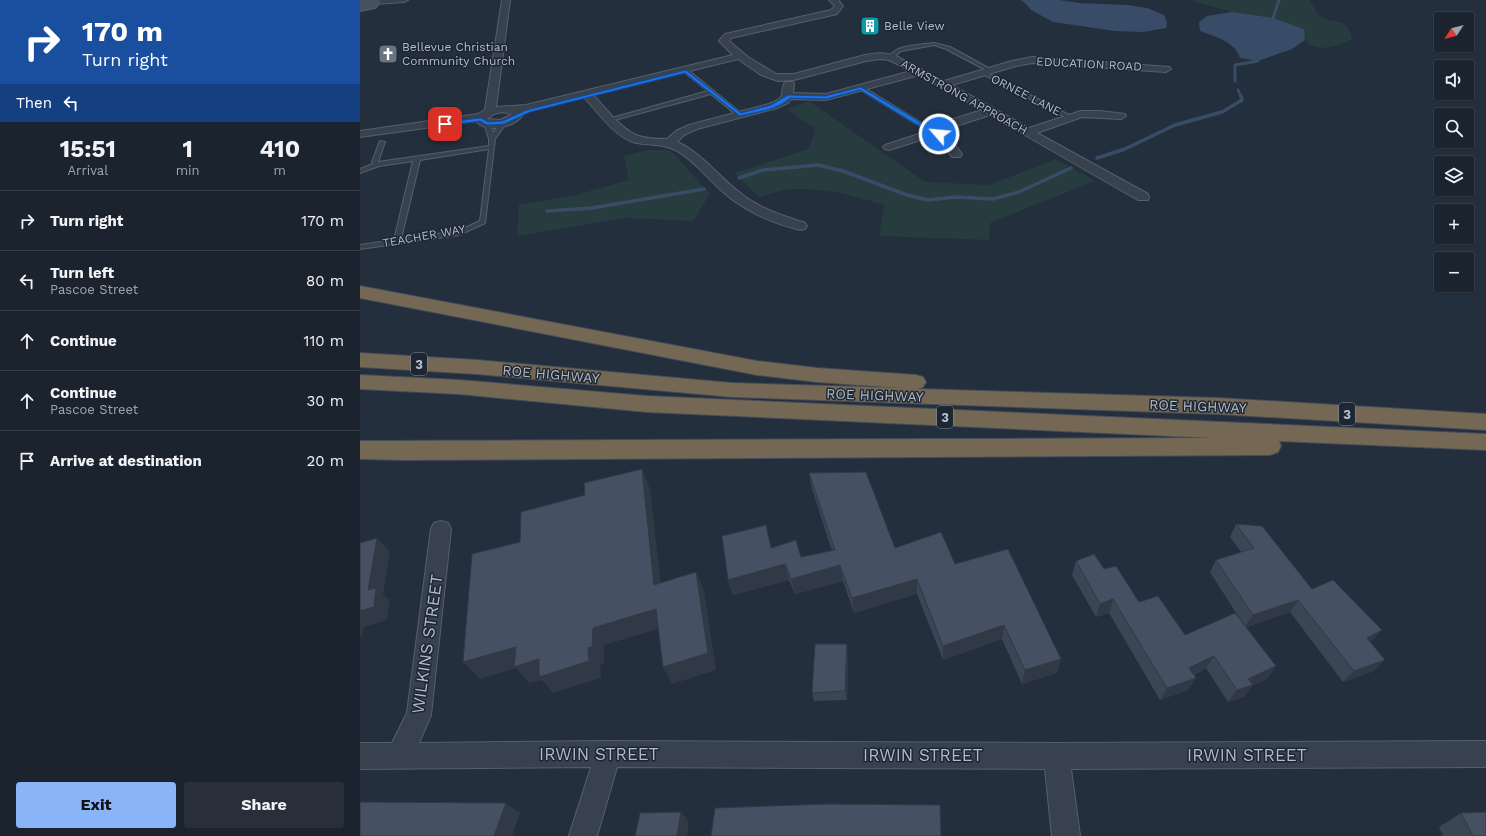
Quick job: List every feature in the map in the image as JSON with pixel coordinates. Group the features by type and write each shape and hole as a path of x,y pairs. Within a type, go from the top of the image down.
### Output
{"highway":[{"path":"360,292 757,368 816,375 1069,392 1218,406"},
{"name":"ROE HIGHWAY","path":"360,360 477,367 732,390 1218,406 1486,422"},
{"name":"ROE HIGHWAY","path":"360,382 459,387 647,404 1486,442"},
{"path":"360,450 413,451 1258,446 1431,440"}],"street":[{"path":"366,4 401,0"},
{"path":"485,118 506,0"},
{"name":"ARMSTRONG APPROACH","path":"833,0 840,6 834,12 734,35 725,38 724,41 768,75 789,78 865,58 891,57 943,84 1143,197"},
{"path":"360,135 528,111 742,56"},
{"path":"587,95 686,72 742,56"},
{"name":"EDUCATION ROAD","path":"943,84 1020,62 1043,60 1166,69"},
{"path":"788,96 826,97 920,72"},
{"path":"670,143 680,133 693,127 773,106 784,101 788,96 789,78"},
{"path":"587,95 625,134 635,139 647,142 670,143 686,150 734,195 756,211 800,226"},
{"path":"888,148 939,132 949,125 990,111"},
{"path":"485,118 504,122 512,113"},
{"path":"1028,132 1069,117 1088,114 1121,116"},
{"path":"939,132 956,154"},
{"name":"WILKINS STREET","path":"400,755 419,716 441,529"},
{"path":"583,836 608,754"},
{"name":"IRWIN STREET","path":"360,756 608,754 1056,756 1486,754"},
{"path":"1056,756 1066,836"}],"lane":[{"name":"ORNEE LANE","path":"891,57 900,50 934,44 948,48 1069,117"},
{"path":"686,72 740,115"},
{"path":"861,88 923,126 939,132"},
{"path":"611,119 712,92"},
{"name":"TEACHER WAY","path":"360,247 459,233 483,222 492,147 492,139 485,118"},
{"path":"492,139 504,122"},
{"path":"376,164 375,162 382,142"},
{"path":"360,170 376,164 492,147"},
{"path":"397,242 417,158"}],"green space":[{"path":"1309,0 1320,16 1325,19 1339,22 1347,27 1350,31 1352,39 1327,48 1320,48 1309,43 1305,38 1304,29 1273,18 1232,12 1192,1"},
{"path":"809,101 925,182 989,185 1056,159 1095,181 990,223 989,240 879,236 884,205 841,193 808,189 787,190 759,197 734,173 809,149 815,129 787,109"},
{"path":"648,150 670,150 710,194 693,221 624,218 517,236 519,205 576,195 629,180 624,156"}],"water":[{"path":"1021,0 1059,0 1079,3 1128,5 1147,8 1164,15 1167,22 1166,28 1143,32 1115,31 1053,22 1031,10"},
{"path":"1232,12 1273,18 1304,29 1305,40 1292,49 1258,61 1240,58 1234,47 1224,40 1200,31 1199,22 1207,16"}],"building":[{"path":"642,469 654,585 696,572 708,653 663,667 656,609 593,628 592,647 588,648 589,661 539,677 539,659 514,667 516,647 463,662 472,554 520,542 521,512 585,495 584,483"},
{"path":"866,472 895,548 941,532 955,564 1008,549 1061,659 1025,670 1004,625 943,646 917,579 852,598 840,565 791,579 785,564 728,580 722,536 766,525 771,548 796,540 801,557 835,550 809,473"},
{"path":"1236,524 1262,526 1312,589 1333,580 1382,630 1367,638 1385,660 1354,671 1298,600 1253,615 1216,560 1254,548"},
{"path":"377,538 368,590 376,588 374,607 360,611 360,543"},
{"path":"1094,554 1104,569 1116,566 1139,602 1158,596 1185,635 1235,613 1276,666 1248,679 1253,685 1237,690 1214,656 1189,668 1196,678 1167,688 1113,599 1100,604 1076,561"},
{"path":"815,644 847,644 845,691 812,693"},
{"path":"360,802 506,803 494,836 360,836"},
{"path":"826,804 940,805 941,836 711,836 715,808"},
{"path":"681,812 677,836 635,836 640,813"},
{"path":"1486,812 1486,836 1473,836 1461,813"}],"waterway":[{"path":"1273,18 1279,0"},
{"path":"1235,81 1235,65 1258,61"},
{"path":"1238,90 1241,97"},
{"path":"1097,158 1125,149 1175,125 1222,112 1242,100 1241,96"},
{"path":"739,178 763,170 818,165 843,171 907,195 928,200 956,197 993,199 1019,192 1071,168"},
{"path":"547,211 592,208 704,189"}],"place":[{"name":"Belle View","path":"870,26"},
{"name":"Bellevue Christian Community Church","path":"388,54"}],"route":[{"path":"445,124 481,119 487,123 497,124 528,111 686,72 740,115 773,106 784,101 788,96 808,98 826,97 861,88 923,126 940,130 939,134"}]}
